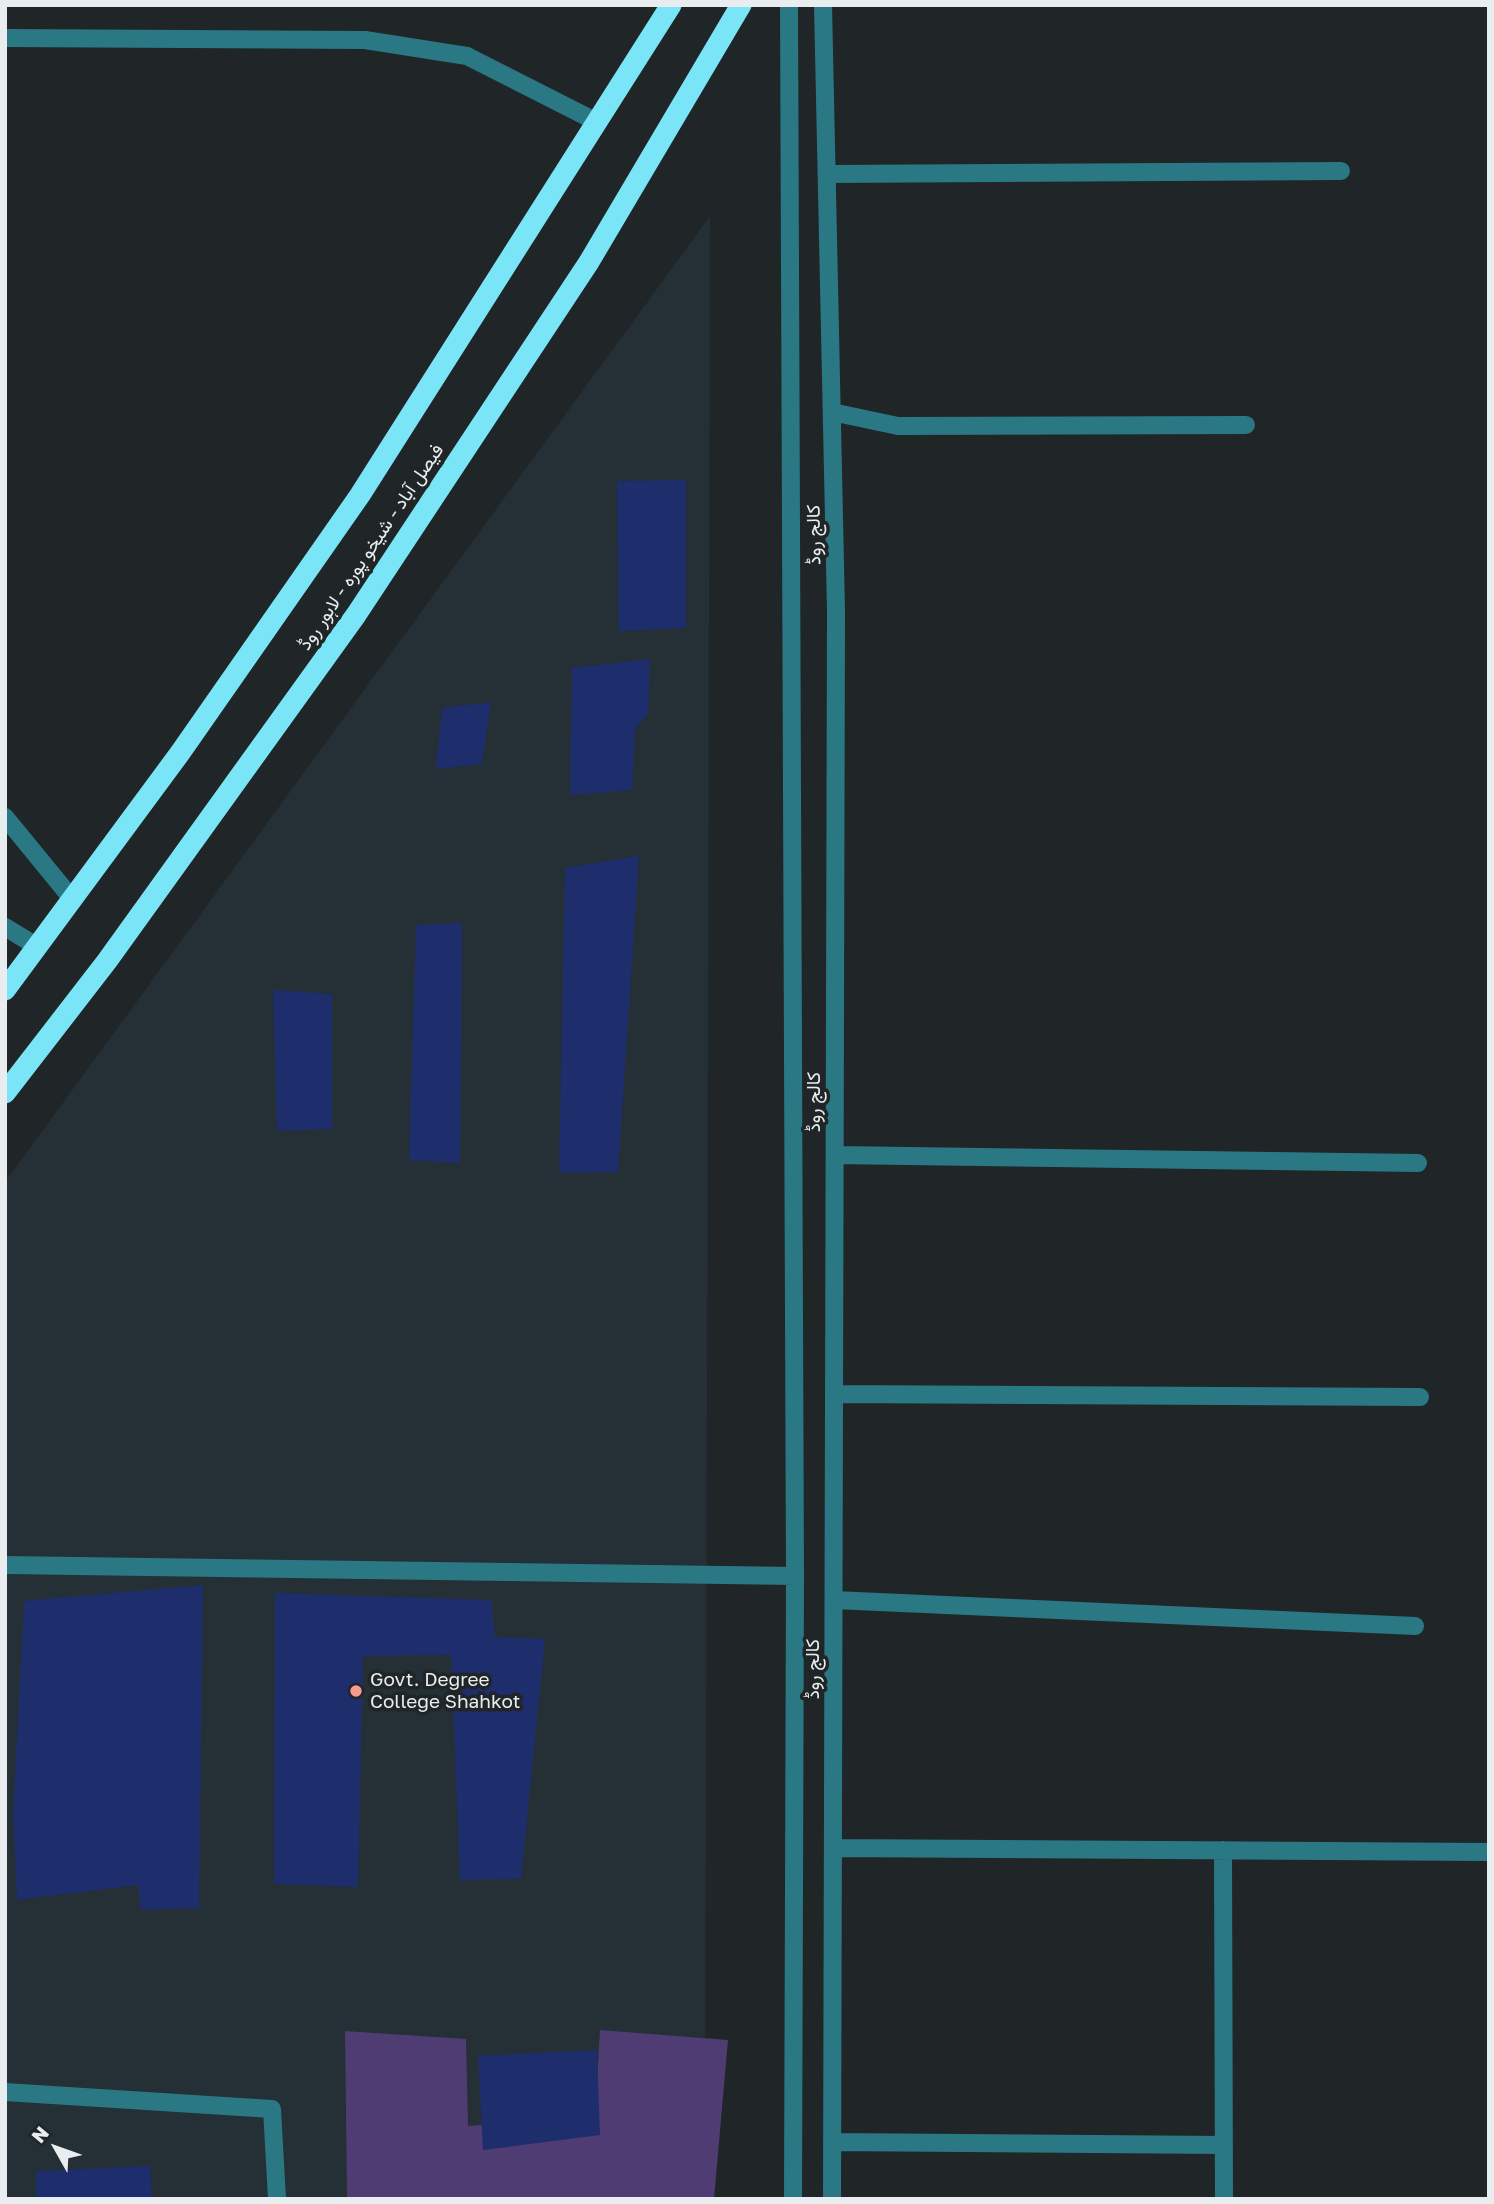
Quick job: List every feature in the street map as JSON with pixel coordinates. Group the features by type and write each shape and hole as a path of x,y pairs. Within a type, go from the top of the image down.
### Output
{"highway":[{"name":"فیصل آباد - شیخو پورہ - لاہور روڈ","path":"5,990 180,753 360,495 671,5"},
{"name":"فیصل آباد - شیخو پورہ - لاہور روڈ","path":"5,1093 107,961 356,615 589,262 741,5"}],"street":[{"name":"کالج روڈ","path":"789,5 795,1576 793,2199"},
{"name":"کالج روڈ","path":"823,5 836,611 832,2199"},
{"path":"5,38 365,40 467,56 597,122"},
{"path":"827,174 1341,171"},
{"path":"832,412 898,426 1246,425"},
{"path":"5,817 72,900"},
{"path":"5,927 38,947"},
{"path":"835,1156 1418,1163"},
{"path":"834,1394 1420,1397"},
{"path":"5,1564 795,1576"},
{"path":"834,1600 1415,1626"},
{"path":"833,1848 1489,1852"},
{"path":"1223,1850 1224,2199"},
{"path":"5,2092 272,2109 277,2199"},
{"path":"832,2142 1224,2145"}],"shaded area":[{"name":"Govt. Degree College Shahkot","path":"710,216 705,2199 5,2199 5,1182"},
{"path":"600,2030 728,2040 714,2199 347,2199 345,2031 466,2039 468,2126 595,2117"}],"building":[{"path":"686,480 686,628 619,631 617,481"},
{"path":"650,659 648,714 635,729 632,790 570,795 572,668"},
{"path":"491,702 482,764 436,769 442,708"},
{"path":"639,856 618,1172 559,1173 565,868"},
{"path":"462,923 460,1163 409,1160 416,925"},
{"path":"273,990 332,994 332,1129 277,1131"},
{"path":"203,1585 199,1908 141,1910 138,1885 17,1900 13,1815 24,1601"},
{"path":"275,1593 491,1600 495,1637 545,1639 521,1879 460,1880 451,1655 363,1656 358,1887 274,1884"},
{"path":"597,2050 600,2135 483,2150 478,2056"},
{"path":"150,2166 152,2199 36,2199 36,2171"}],"place":[{"name":"Govt. Degree College Shahkot","path":"356,1691"}]}
